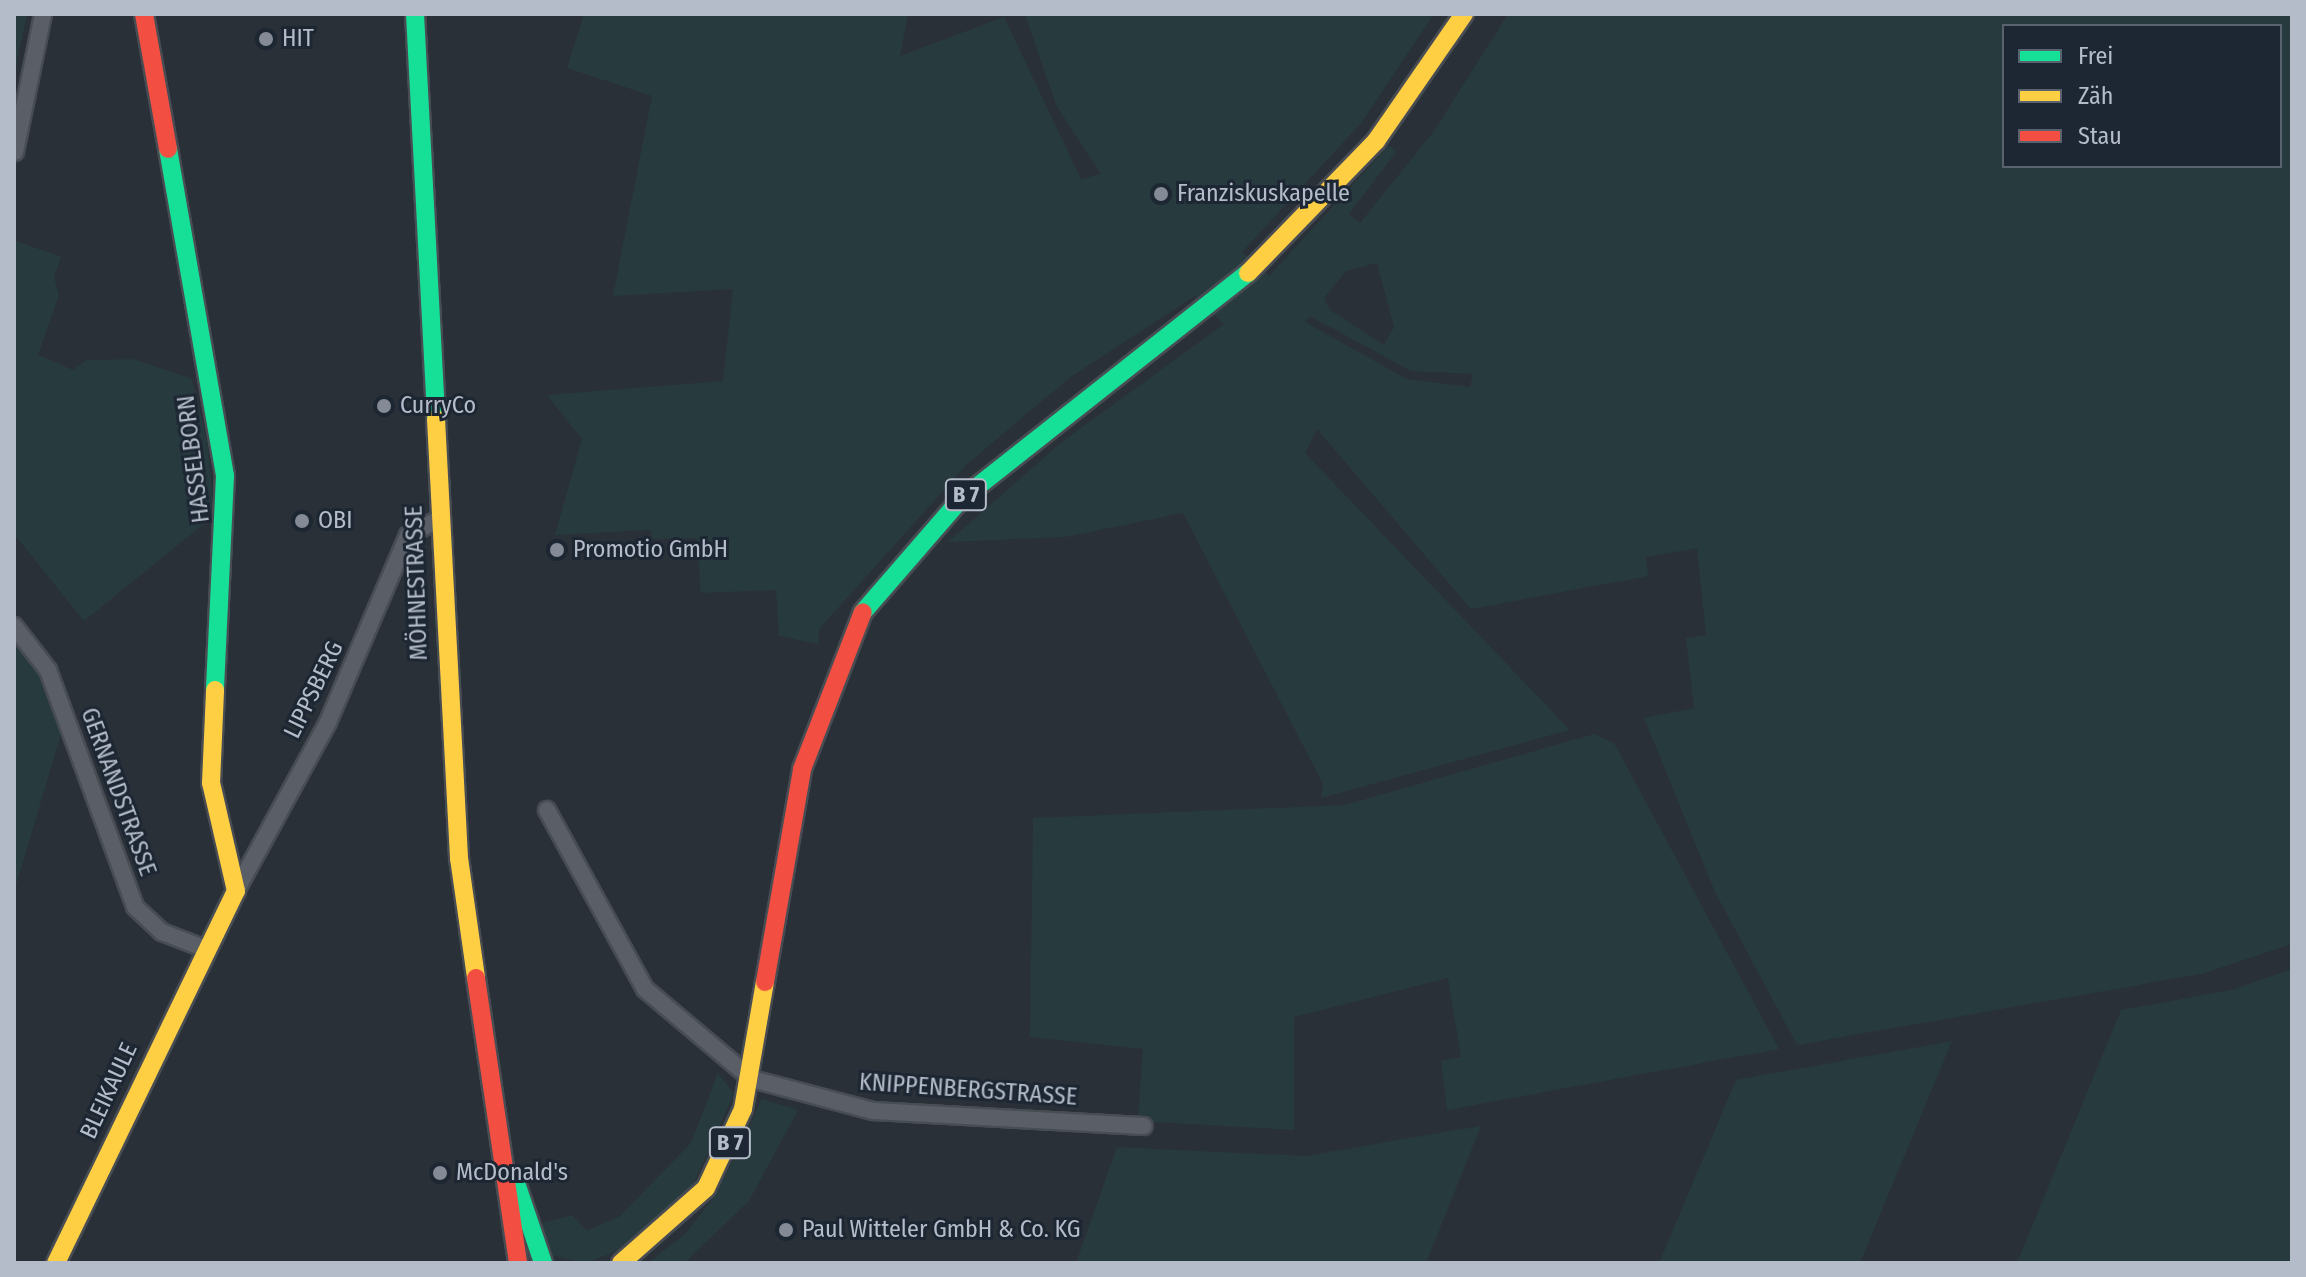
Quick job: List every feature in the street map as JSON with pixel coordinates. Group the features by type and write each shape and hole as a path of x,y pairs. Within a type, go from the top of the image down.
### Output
{"street":[{"path":"15,152 43,14"},
{"name":"HASSELBORN","path":"144,14 225,476 211,783 236,891"},
{"name":"MÖHNESTRASSE","path":"415,14 438,520 459,858 504,1147 518,1263"},
{"name":"B 7","path":"621,1263 677,1219 719,1168 752,1079 802,769 864,609 959,501 1224,296 1279,248 1376,141 1464,14"},
{"name":"LIPPSBERG","path":"236,891 328,722 408,535 438,520"},
{"name":"GERNANDSTRASSE","path":"14,626 48,670 135,907 162,932 205,944"},
{"name":"KNIPPENBERGSTRASSE","path":"547,810 645,989 752,1079 873,1111 1144,1126"},
{"path":"205,944 236,891"},
{"name":"BLEIKAULE","path":"56,1263 205,944"},
{"name":"MÖHNESTRASSE","path":"504,1147 543,1263"},
{"name":"B 7","path":"604,1263 639,1249"}],"green space":[{"path":"14,14 27,14 14,75"},
{"path":"584,14 908,14 900,56 1004,17 1081,179 1101,174 1056,105 1025,14 1434,14 1362,122 1242,252 1269,276 1389,145 1396,152 1349,214 1360,223 1434,131 1508,14 2292,14 2292,944 2201,974 1797,1045 1715,892 1644,718 1694,708 1686,638 1706,635 1697,548 1646,557 1648,576 1471,609 1317,429 1305,453 1570,730 1321,798 1323,784 1183,513 1065,537 948,542 1063,441 1224,324 1195,296 1072,376 968,463 820,628 818,644 779,636 776,590 701,593 697,538 652,539 651,530 555,535 582,439 547,395 723,381 733,289 613,296 652,96 567,68","holes":["1377,263 1394,327 1384,345 1330,310 1324,298 1346,271","1310,316 1411,371 1473,374 1470,387 1407,379 1305,322"]},
{"path":"14,240 61,257 54,277 59,295 38,355 73,370 87,360 133,359 192,379 207,441 215,515 84,621 14,534"},
{"path":"14,637 36,659 64,724 14,892"},
{"path":"1594,734 1614,743 1779,1049 1447,1110 1441,1061 1461,1057 1448,978 1294,1017 1294,1130 1138,1121 1143,1049 1030,1037 1033,818 1345,805"},
{"path":"2292,969 2292,1263 2017,1263 2121,1010 2232,990"},
{"path":"1952,1041 1860,1263 1659,1263 1736,1080"},
{"path":"718,1073 734,1094 694,1183 640,1237 612,1253 585,1263 550,1255 539,1224 572,1215 587,1231 620,1216 691,1143"},
{"path":"762,1099 798,1110 749,1201 684,1263 648,1263 686,1233 717,1193"},
{"path":"1481,1126 1426,1263 1076,1263 1117,1147 1305,1156"}],"traffic: fast":[{"path":"415,14 436,419"},
{"path":"168,149 225,476 215,690"},
{"path":"863,612 959,501 1248,273"},
{"path":"517,1186 543,1263"}],"traffic: slow":[{"path":"1248,273 1376,141 1464,14"},
{"path":"436,419 459,858 476,978"},
{"path":"56,1263 236,891 211,783 215,690"},
{"path":"621,1263 706,1188 743,1109 765,982"}],"traffic: jam":[{"path":"144,14 168,149"},
{"path":"765,982 802,769 863,612"},
{"path":"476,978 518,1263"}],"place":[{"name":"HIT","path":"266,39"},
{"name":"Franziskuskapelle","path":"1161,194"},
{"name":"CurryCo","path":"384,406"},
{"name":"OBI","path":"302,521"},
{"name":"Promotio GmbH","path":"557,550"},
{"name":"McDonald's","path":"440,1173"},
{"name":"Paul Witteler GmbH & Co. KG","path":"786,1230"}]}
